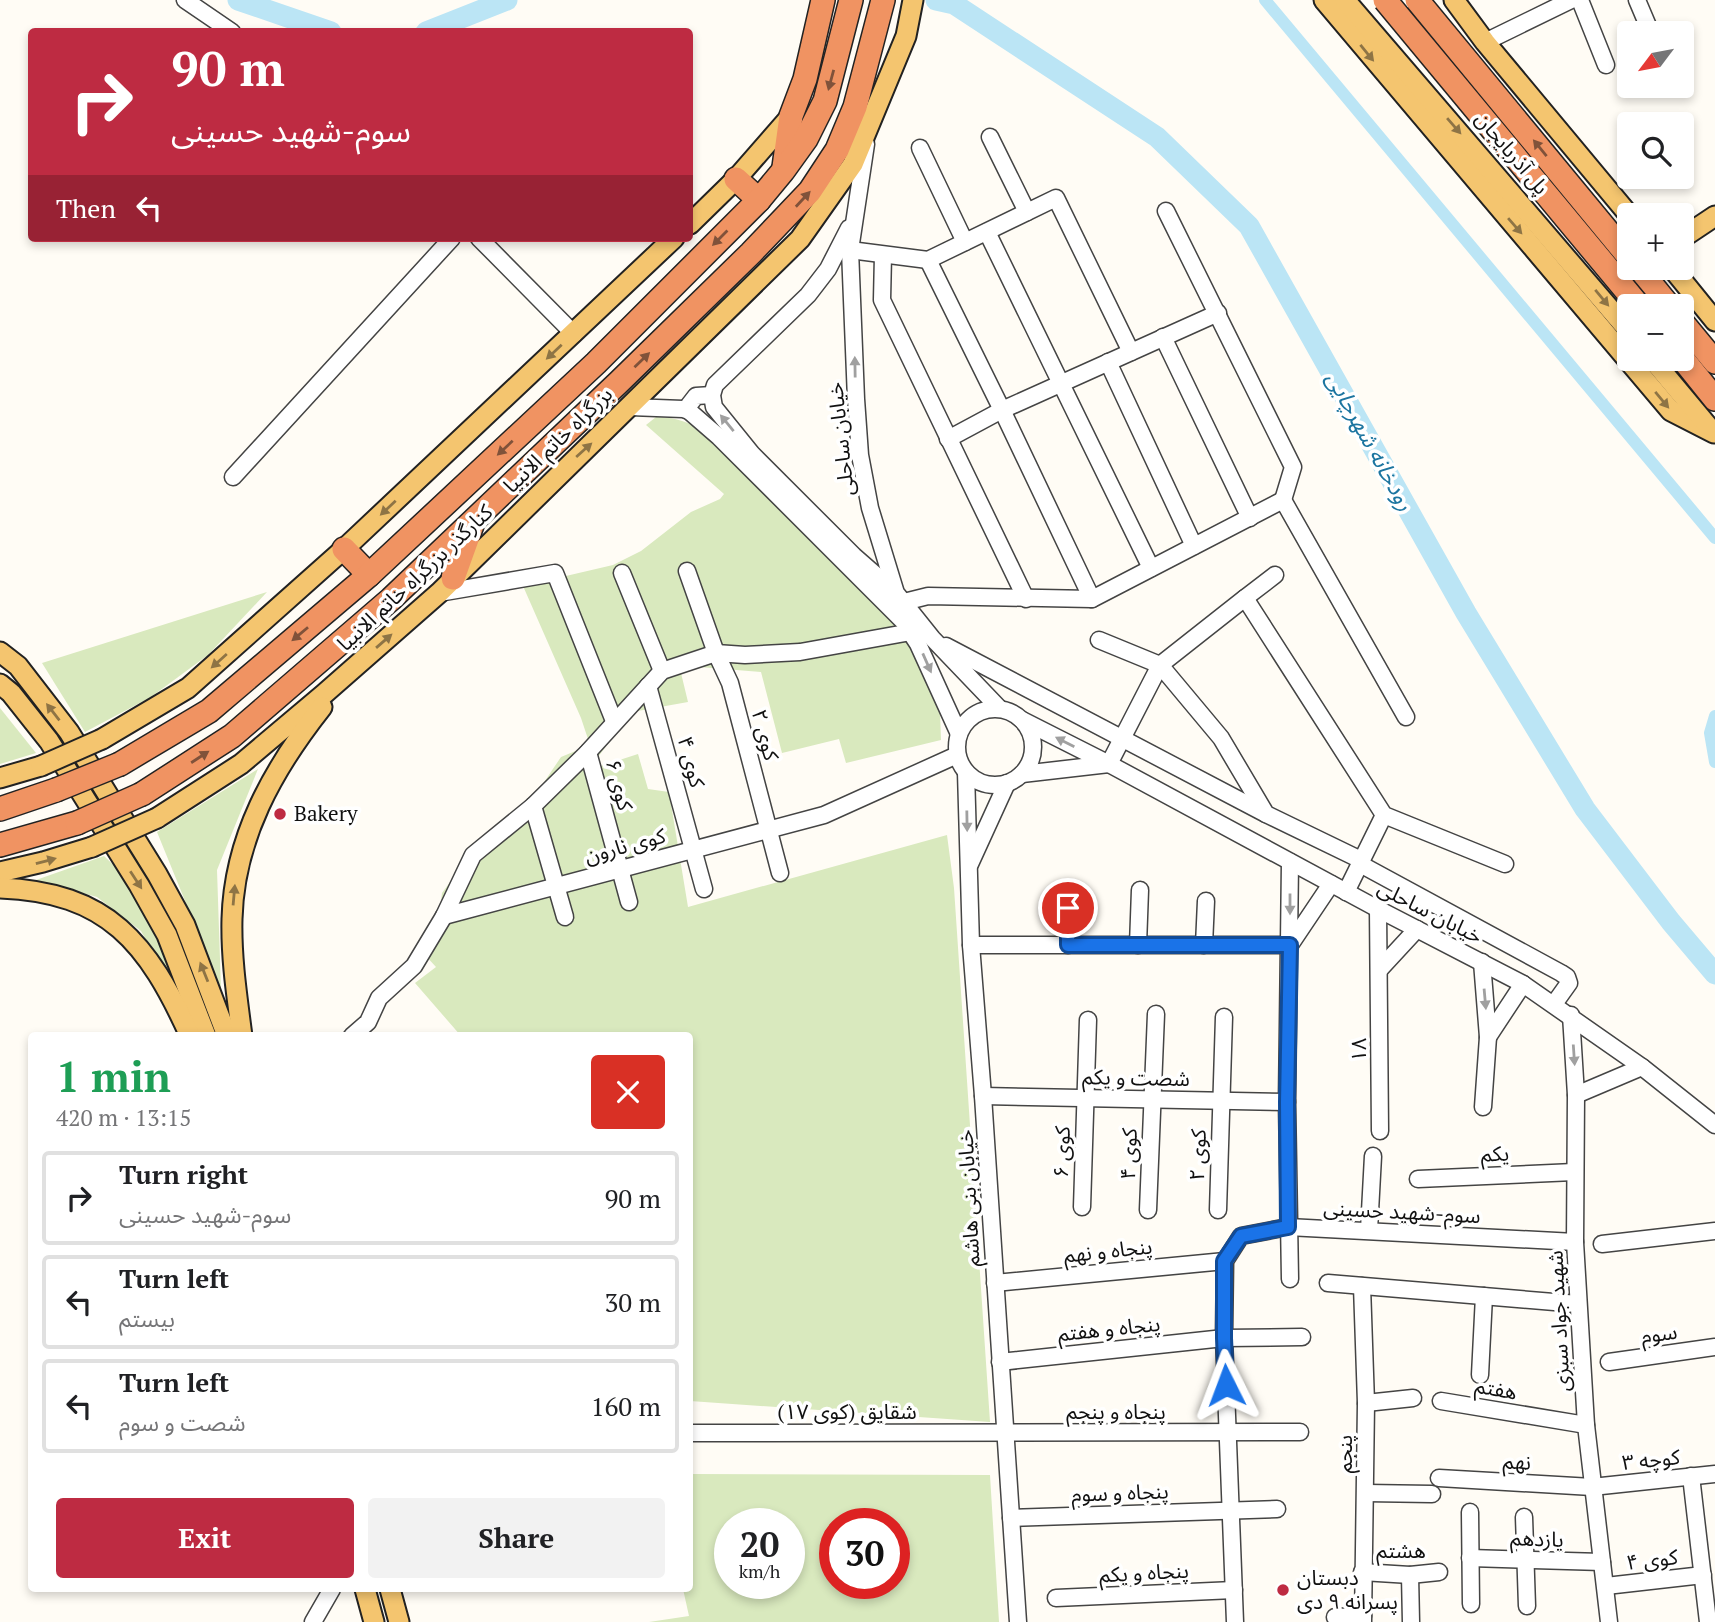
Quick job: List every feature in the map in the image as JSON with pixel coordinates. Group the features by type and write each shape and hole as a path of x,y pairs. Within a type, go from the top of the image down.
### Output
{"highway":[{"path":"783,171 791,116 806,79 823,0"},
{"name":"پل آذربایجان","path":"1385,0 1629,294"},
{"name":"پل آذربایجان","path":"1417,0 1617,242"},
{"path":"1430,0 1482,78"},
{"name":"بزرگراه خاتم الانبیا","path":"0,810 120,764 209,711 369,575 596,363 759,200 806,139 825,101 850,7"},
{"name":"بزرگراه خاتم الانبیا","path":"0,845 77,823 142,794 233,736 391,599 706,297 810,191 837,149 885,18"},
{"path":"736,179 759,200"},
{"path":"1648,280 1659,294"},
{"path":"1694,337 1715,362"},
{"path":"1692,371 1715,399"},
{"path":"446,585 476,519"},
{"path":"345,550 369,575"}],"main road":[{"path":"885,18 896,40 906,0"},
{"name":"کنارگذر بزرگراه خاتم الانبیا","path":"0,872 92,847 157,818 241,764 446,585 558,473 776,265 815,219 853,164 906,36 913,0"},
{"path":"1324,0 1671,411 1714,434"},
{"path":"1345,0 1617,317"},
{"path":"1374,32 1394,37 1410,32 1422,21 1430,0"},
{"path":"1454,0 1485,42 1619,203"},
{"path":"857,99 874,71 885,18"},
{"path":"1420,87 1415,75 1415,59 1423,45 1433,36 1462,30 1485,42"},
{"path":"693,221 736,179 791,116"},
{"path":"1694,230 1715,216"},
{"path":"706,297 741,281 815,219"},
{"path":"0,778 41,766 102,739 188,688 345,550 670,242"},
{"path":"1682,280 1715,321"},
{"path":"1662,371 1714,434"},
{"path":"476,519 558,473"},
{"path":"0,652 18,666 69,732 157,874 185,925 225,1032"},
{"path":"242,1032 232,952 232,918 234,884 242,849 274,775 295,741 350,670"},
{"path":"0,684 11,693 49,741 139,885 167,934 204,1032"},
{"path":"0,888 28,889 62,897 97,910 130,937 145,957 173,999 188,1032"},
{"path":"366,1592 374,1622"},
{"path":"391,1592 399,1622"}],"street":[{"path":"185,0 226,28"},
{"path":"1485,42 1571,0"},
{"path":"1580,0 1606,65"},
{"path":"1637,0 1646,21"},
{"name":"خیابان ساحلی","path":"869,124 850,250 860,455 870,508 896,601 959,734"},
{"path":"990,137 1027,212"},
{"path":"920,148 965,242"},
{"path":"850,250 928,260 1056,198 1131,352"},
{"path":"896,601 928,596 1092,599 1283,500 1293,467 1166,211"},
{"path":"855,215 828,269 808,295 715,385 712,395 714,407 752,454 896,601"},
{"path":"987,232 1152,568"},
{"path":"233,477 448,242"},
{"path":"483,242 574,334"},
{"path":"883,255 882,300 1026,598"},
{"path":"928,260 1092,599"},
{"path":"948,439 1002,410 1217,313"},
{"path":"1163,337 1250,518"},
{"path":"1108,362 1194,546"},
{"path":"689,411 689,405 696,396 712,395"},
{"path":"630,407 689,411 896,601"},
{"path":"1283,500 1406,717"},
{"path":"854,556 864,556 873,547 878,536"},
{"name":"کوی ۲","path":"687,571 730,684 780,873"},
{"path":"446,585 555,573 614,722"},
{"path":"622,573 662,671"},
{"path":"1022,774 1032,757 1033,747 1032,737 1022,720 1008,710 999,708 979,711 970,717 959,734 957,755 966,772 985,784 1007,783 1022,774 1109,764 1160,665 1275,575"},
{"path":"1245,598 1384,815 1505,864"},
{"name":"خیابان ساحلی","path":"896,601 999,708"},
{"path":"360,1032 368,1022 379,998 414,966 444,916 473,855 533,806 588,752 662,671 716,653 745,655 800,652 911,632"},
{"path":"932,638 1360,862 1561,973 1567,977 1569,984 1554,1004"},
{"path":"1099,640 1160,665 1221,738 1266,814"},
{"name":"کوی ۴","path":"648,686 704,890"},
{"name":"خیابان ساحلی","path":"1022,720 1523,984 1642,1067 1715,1125"},
{"name":"کوی ۶","path":"588,752 629,902"},
{"name":"کوی نارون","path":"444,916 824,815 957,755"},
{"name":"خیابان بنی هاشم","path":"966,772 971,945 984,1096 1018,1622"},
{"path":"968,869 1007,783"},
{"path":"533,806 565,917"},
{"path":"971,945 1290,945 1360,862 1384,815"},
{"path":"1290,862 1287,1102 1290,1279"},
{"path":"1068,889 1068,945"},
{"path":"1138,945 1140,890"},
{"path":"1205,945 1206,901"},
{"name":"۱۸","path":"1378,909 1380,1131"},
{"path":"1380,969 1417,929"},
{"path":"1482,962 1488,1037 1483,1107"},
{"path":"1488,1037 1523,984"},
{"name":"کوی ۴","path":"1148,1210 1156,1014"},
{"name":"شهید جواد سبزی","path":"1571,1015 1576,1095 1574,1172 1578,1304 1592,1487 1609,1622"},
{"name":"کوی ۲","path":"1218,1210 1224,1017"},
{"name":"کوی ۶","path":"1082,1207 1088,1020"},
{"path":"1576,1095 1642,1067"},
{"name":"شصت و یکم","path":"984,1096 1287,1102"},
{"path":"1369,1230 1373,1156"},
{"name":"یکم","path":"1418,1178 1574,1172"},
{"name":"سوم-شهید حسینی","path":"1224,1261 1241,1236 1288,1227 1575,1242"},
{"path":"1602,1244 1715,1231"},
{"path":"1224,1261 1224,1338 1235,1622"},
{"name":"پنجاه و نهم","path":"995,1283 1224,1261"},
{"path":"1328,1283 1578,1304"},
{"name":"پنجم","path":"1362,1286 1366,1403 1363,1619"},
{"path":"1480,1375 1484,1296"},
{"name":"پنجاه و هفتم","path":"1000,1362 1224,1338 1302,1337"},
{"name":"سوم","path":"1609,1362 1715,1347"},
{"path":"1366,1403 1413,1398"},
{"name":"هفتم","path":"1441,1401 1586,1425"},
{"path":"1229,1432 1300,1432"},
{"name":"پنجاه و پنجم","path":"1004,1434 1229,1432"},
{"name":"شقایق (کوی ۱۷)","path":"693,1433 1004,1434"},
{"name":"کوچه ۳","path":"1592,1487 1715,1474"},
{"path":"1691,1476 1707,1542 1708,1622"},
{"name":"نهم","path":"1439,1478 1592,1487"},
{"path":"1366,1493 1432,1494"},
{"name":"پنجاه و سوم","path":"1011,1518 1277,1509"},
{"path":"1470,1511 1471,1604"},
{"path":"1524,1517 1527,1606"},
{"name":"یازدهم","path":"1470,1558 1602,1562"},
{"name":"هشتم","path":"1362,1572 1410,1575 1439,1572"},
{"path":"1410,1575 1411,1622"},
{"name":"کوی ۴","path":"1606,1586 1707,1584"},
{"name":"پنجاه و یکم","path":"1056,1598 1234,1590"},
{"path":"313,1622 330,1592"},
{"path":"1335,1617 1363,1619"}],"green space":[{"path":"656,417 670,418 706,433 839,569 874,583 886,592 940,711 941,740 846,763 839,739 782,753 761,672 699,667 681,673 688,702 632,712 598,757 601,766 638,754 648,789 669,792 688,907 947,835 954,888 990,1422 693,1401 693,1032 458,1032 415,983 436,967 425,955 437,932 442,893 472,852 528,806 561,757 590,745 581,718 523,586 613,565 641,551 691,512 720,499 724,494 646,425"},
{"path":"267,592 208,655 151,697 85,732 42,663"},
{"path":"0,708 36,753 0,764"},
{"path":"258,769 217,870 221,989 157,832"},
{"path":"104,856 127,878 156,930 181,1002 141,931 97,897 36,880"},
{"path":"693,1474 990,1475 999,1622 649,1622 689,1616 684,1592 693,1592"}],"waterway":[{"name":"رودخانه شهرچایی","path":"238,0 319,28"},
{"name":"رودخانه شهرچایی","path":"436,28 507,0"},
{"name":"رودخانه شهرچایی","path":"936,0 954,4 1157,137 1249,226 1466,613 1585,809 1671,922 1715,974"},
{"path":"1265,0 1715,538"},
{"path":"1715,716 1710,733 1715,762"}],"place":[{"name":"Bakery","path":"280,814"},
{"name":"دبستان پسرانه ۹ دی","path":"1283,1590"}],"route":[{"path":"1068,908 1068,945 1290,945 1288,1227 1241,1236 1224,1261 1226,1385"}]}
